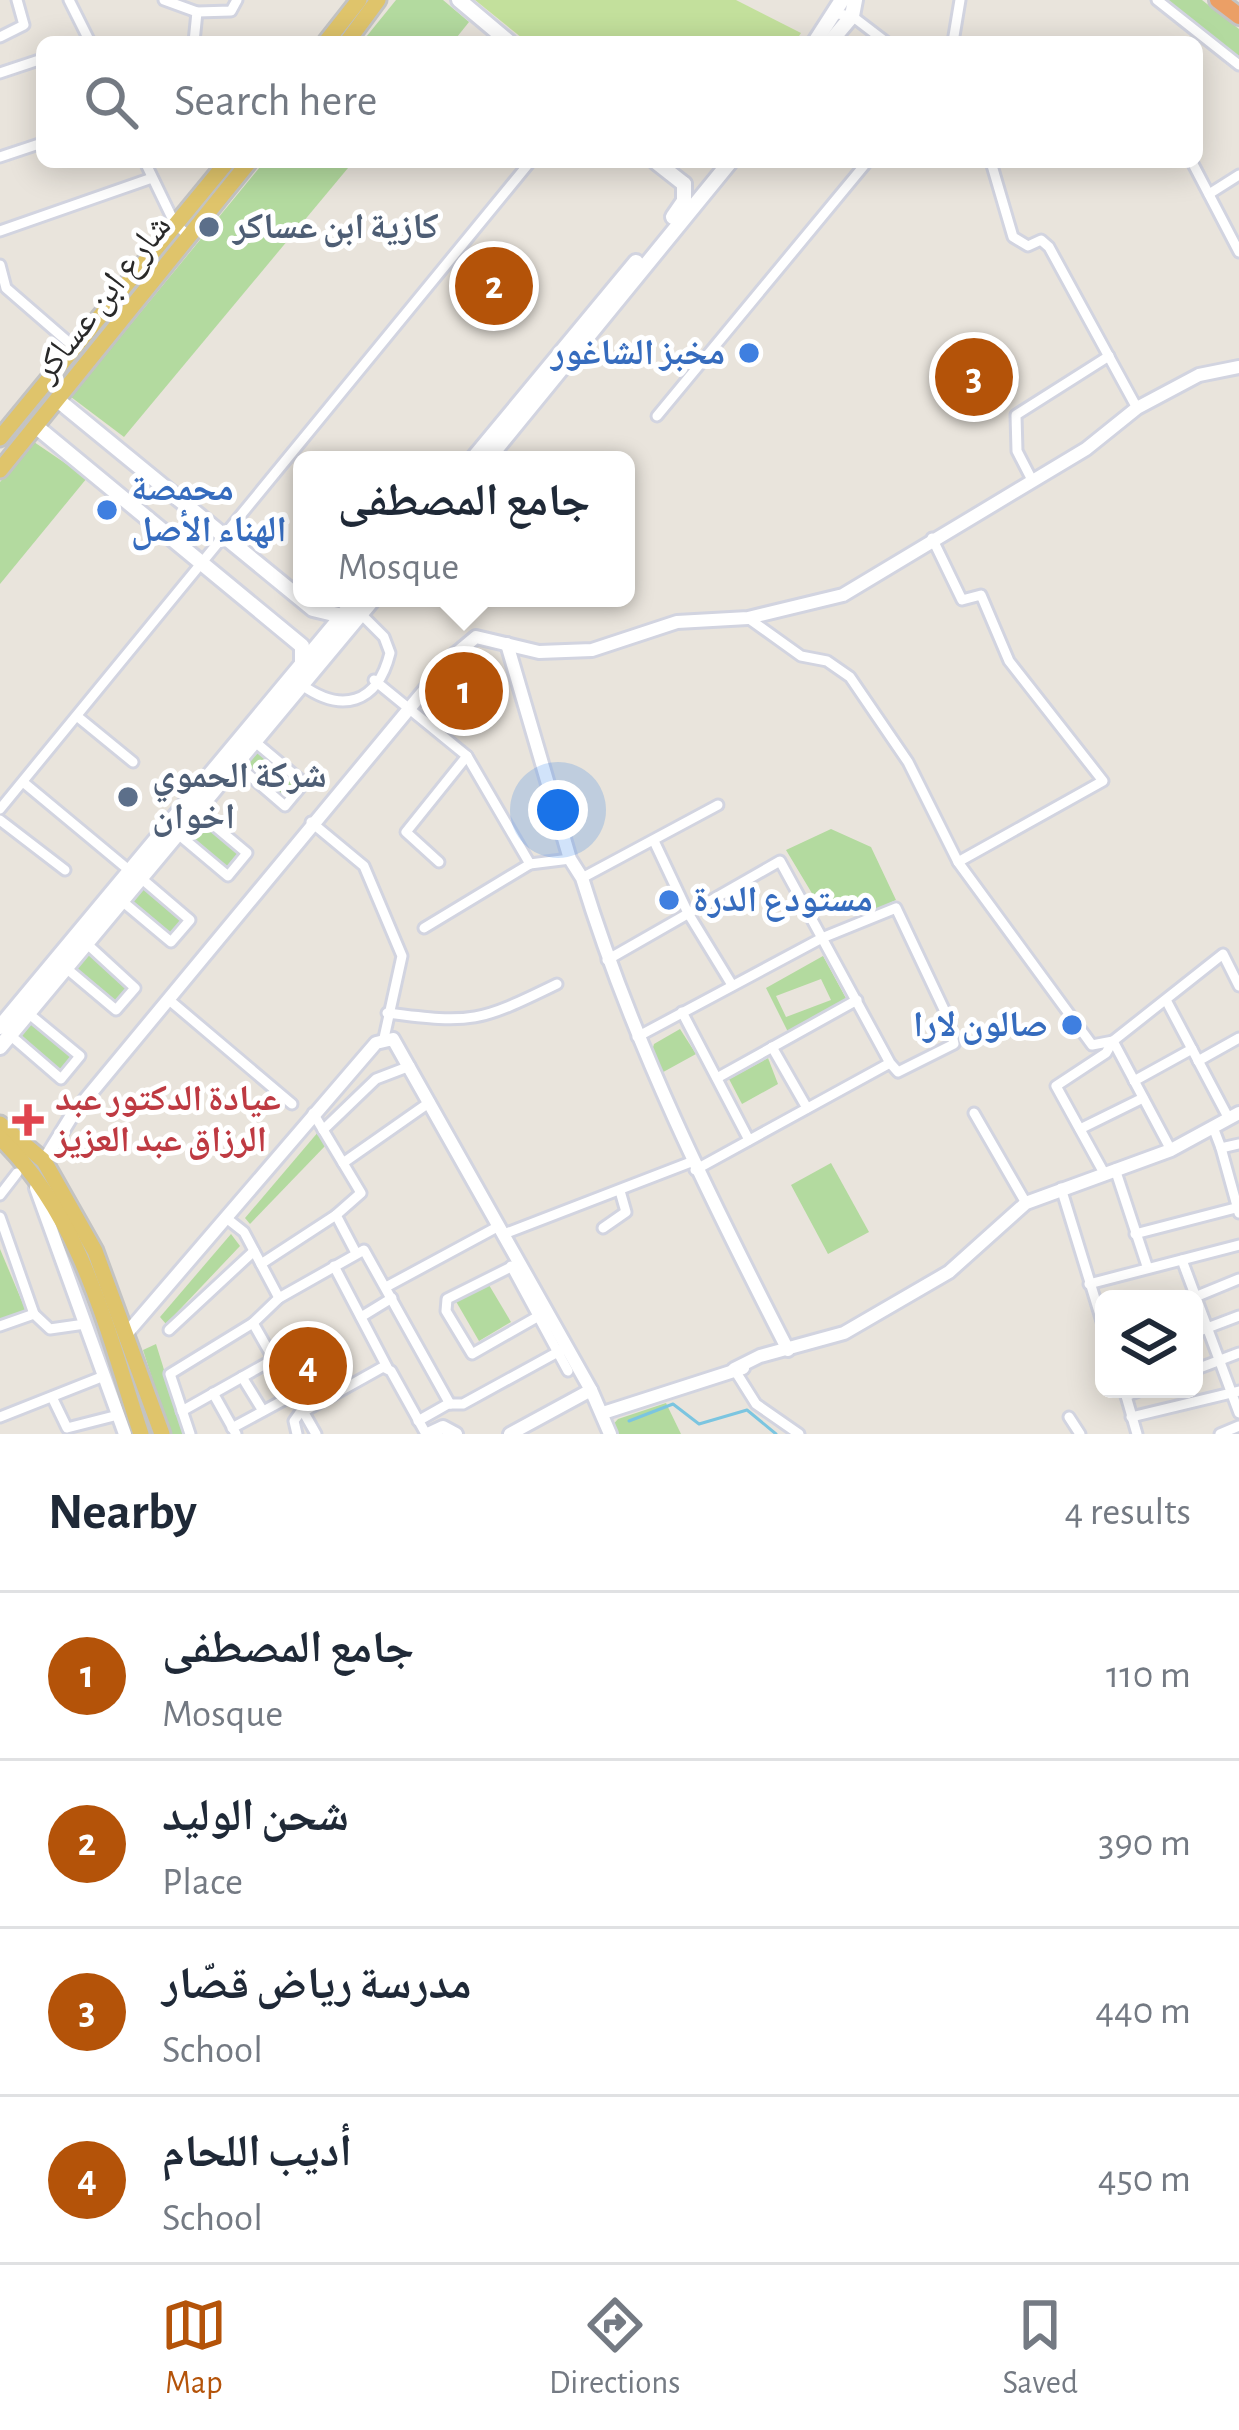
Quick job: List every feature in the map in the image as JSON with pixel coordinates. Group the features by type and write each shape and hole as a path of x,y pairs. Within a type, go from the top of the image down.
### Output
{"highway":[{"path":"1219,0 1239,16"}],"main road":[{"path":"329,36 343,8 359,0"},
{"path":"351,36 378,0"},
{"path":"459,0 502,36"},
{"path":"821,36 847,8"},
{"path":"833,36 847,8"},
{"name":"شارع ابن عساكر","path":"0,470 59,401 223,168"},
{"name":"شارع ابن عساكر","path":"0,438 75,348 243,168"},
{"path":"664,168 684,184"},
{"path":"684,184 704,179 715,168"},
{"path":"494,451 725,168"},
{"path":"479,451 681,208 684,184"},
{"path":"59,401 293,592"},
{"path":"38,428 302,646 302,665"},
{"path":"311,607 342,616"},
{"path":"3,1036 350,607"},
{"path":"3,1036 28,1013 122,901 136,875 178,834 367,607"},
{"path":"0,1124 94,1251 162,1434"},
{"path":"0,1138 30,1166 79,1255 141,1434"}],"street":[{"path":"0,38 24,25 19,3 36,0"},
{"path":"69,0 87,36"},
{"path":"164,0 197,12 231,11 237,0"},
{"path":"954,36 960,0"},
{"path":"1157,0 1202,36"},
{"path":"847,8 879,36"},
{"path":"195,36 197,12"},
{"path":"1203,36 1239,65"},
{"path":"0,73 36,61"},
{"path":"0,157 36,145"},
{"path":"148,168 182,230"},
{"path":"297,451 525,168"},
{"path":"657,416 862,168"},
{"path":"993,168 1013,237 1028,246 1041,240 1049,248 1137,407"},
{"path":"1195,168 1239,252"},
{"path":"1209,194 1239,175"},
{"path":"0,231 152,178"},
{"path":"1225,229 1239,220"},
{"path":"0,265 3,289 75,348"},
{"path":"1032,480 1017,451 1016,415 1109,356"},
{"path":"0,1195 71,1117 311,823 476,637 539,652 592,650 677,622 748,618 843,595 1086,449 1137,407 1198,375 1239,367"},
{"path":"0,809 293,456"},
{"path":"932,538 962,601 981,595 1010,662 1103,781 958,862"},
{"path":"302,685 324,701 341,705 357,700 374,680 387,664 389,647 361,614"},
{"path":"748,618 801,656 826,661 850,677 908,762 958,862 1092,1045 1113,1041"},
{"path":"507,644 570,859 582,878 607,960 693,1166 788,1350"},
{"path":"374,680 467,756 530,864"},
{"path":"77,717 133,761"},
{"path":"236,764 285,806 304,783 254,741"},
{"path":"439,862 406,832 467,756"},
{"path":"23,782 190,920 171,942 122,901"},
{"path":"582,878 718,805"},
{"path":"178,834 228,876 247,853 197,811"},
{"path":"0,820 65,870"},
{"path":"127,1333 313,1113 384,1038 403,956 364,866 311,823"},
{"path":"654,841 688,913 732,985"},
{"path":"424,928 530,864 570,859"},
{"path":"607,960 780,861 822,938 857,1000 890,1063 898,1072 954,1044 950,1020 896,908 822,938 638,1037"},
{"path":"66,968 116,1010 135,988 86,944"},
{"path":"1147,1266 1110,1171 1056,1086 1106,1053 1113,1041 1223,955 1239,986"},
{"path":"387,1013 453,1022 486,1018 557,984"},
{"path":"167,999 292,1104"},
{"path":"717,1078 857,1000"},
{"path":"603,1413 844,1333 950,1272 1026,1203 1171,1150 1234,1116 1166,1000"},
{"path":"682,1012 749,1140"},
{"path":"3,1036 61,1079 80,1056 28,1013"},
{"path":"1198,1061 1239,1037"},
{"path":"384,1038 393,1039 410,1066 562,1350 591,1390 610,1434"},
{"path":"1113,1041 1171,1150"},
{"path":"772,1047 807,1108"},
{"path":"1134,1082 1192,1049"},
{"path":"361,1317 389,1293 501,1230 693,1166 890,1063"},
{"path":"323,1130 376,1079 410,1066"},
{"path":"1080,1129 1143,1097"},
{"path":"343,1163 430,1102"},
{"path":"261,1264 362,1195 313,1113"},
{"path":"974,1113 1026,1203"},
{"path":"1135,1234 1238,1209 1213,1127"},
{"path":"1221,1148 1239,1144"},
{"path":"30,1166 124,1434"},
{"path":"1061,1188 1095,1302"},
{"path":"604,1228 626,1212 620,1191"},
{"path":"337,1215 356,1253"},
{"path":"0,1217 34,1314 50,1329 85,1324"},
{"path":"225,1217 244,1232 279,1298"},
{"path":"1089,1284 1239,1245"},
{"path":"169,1330 254,1251"},
{"path":"190,1434 170,1374 253,1323 279,1298 356,1253 368,1254 450,1404"},
{"path":"1182,1261 1192,1290"},
{"path":"514,1264 447,1299 446,1311 472,1354 542,1314"},
{"path":"334,1266 427,1434 443,1426 456,1434"},
{"path":"1203,1294 1239,1279"},
{"path":"0,1326 34,1314"},
{"path":"1203,1330 1239,1316"},
{"path":"253,1323 316,1434"},
{"path":"1203,1336 1235,1393 1239,1413"},
{"path":"418,1420 450,1404 460,1406 562,1350"},
{"path":"562,1350 568,1371"},
{"path":"1203,1366 1239,1353"},
{"path":"182,1411 276,1358"},
{"path":"297,1434 294,1421 304,1411 388,1368"},
{"path":"734,1369 756,1404 800,1434"},
{"path":"0,1417 104,1376"},
{"path":"242,1377 263,1411"},
{"path":"520,1432 591,1390"},
{"path":"213,1393 234,1431 295,1394"},
{"path":"1131,1417 1235,1393"},
{"path":"52,1396 67,1428 118,1414"},
{"path":"1126,1398 1137,1434"},
{"path":"1070,1417 1080,1434"},
{"path":"1220,1434 1239,1426"}],"green space":[{"path":"396,0 443,0 469,22 458,36 367,36"},
{"path":"475,0 736,0 801,33 799,36 520,36"},
{"path":"1157,0 1202,0 1239,29 1239,65"},
{"path":"259,168 348,168 124,437 71,397"},
{"path":"34,442 87,478 0,584 0,482"},
{"path":"257,748 300,784 285,802 242,765"},
{"path":"199,818 242,854 228,872 184,835"},
{"path":"831,829 871,847 896,900 862,916 852,901 825,915 786,850"},
{"path":"143,885 186,921 171,938 128,902"},
{"path":"87,953 130,989 116,1006 73,970"},
{"path":"823,956 848,1002 789,1034 766,988","holes":["821,979 831,1000 786,1017 776,996"]},
{"path":"33,1021 76,1058 61,1075 18,1038"},
{"path":"680,1029 696,1054 656,1076 650,1058 654,1044"},
{"path":"768,1058 778,1084 742,1104 729,1079"},
{"path":"319,1131 327,1144 250,1224 245,1218"},
{"path":"831,1163 869,1232 828,1254 791,1185"},
{"path":"231,1234 240,1246 166,1324 160,1317"},
{"path":"0,1249 26,1311 0,1320"},
{"path":"486,1280 511,1322 479,1341 454,1298"},
{"path":"156,1344 184,1434 170,1434 143,1350"},
{"path":"666,1403 681,1434 611,1434 609,1429 618,1419"}],"waterway":[{"path":"629,1421 673,1404 699,1424 747,1410 776,1434"}],"place":[{"name":"كازية ابن عساكر","path":"209,227"},
{"name":"شحن الوليد","path":"494,286"},
{"name":"مخبز الشاغور","path":"749,353"},
{"name":"مدرسة رياض قصّار","path":"974,377"},
{"name":"محمصة الهناء الأصل","path":"107,510"},
{"name":"جامع المصطفى","path":"464,691"},
{"name":"شركة الحموي اخوان","path":"128,797"},
{"name":"مستودع الدرة","path":"669,900"},
{"name":"صالون لارا","path":"1072,1025"},
{"name":"عيادة الدكتور عبد الرزاق عبد العزيز","path":"28,1120"},
{"name":"أديب اللحام","path":"308,1366"}]}
